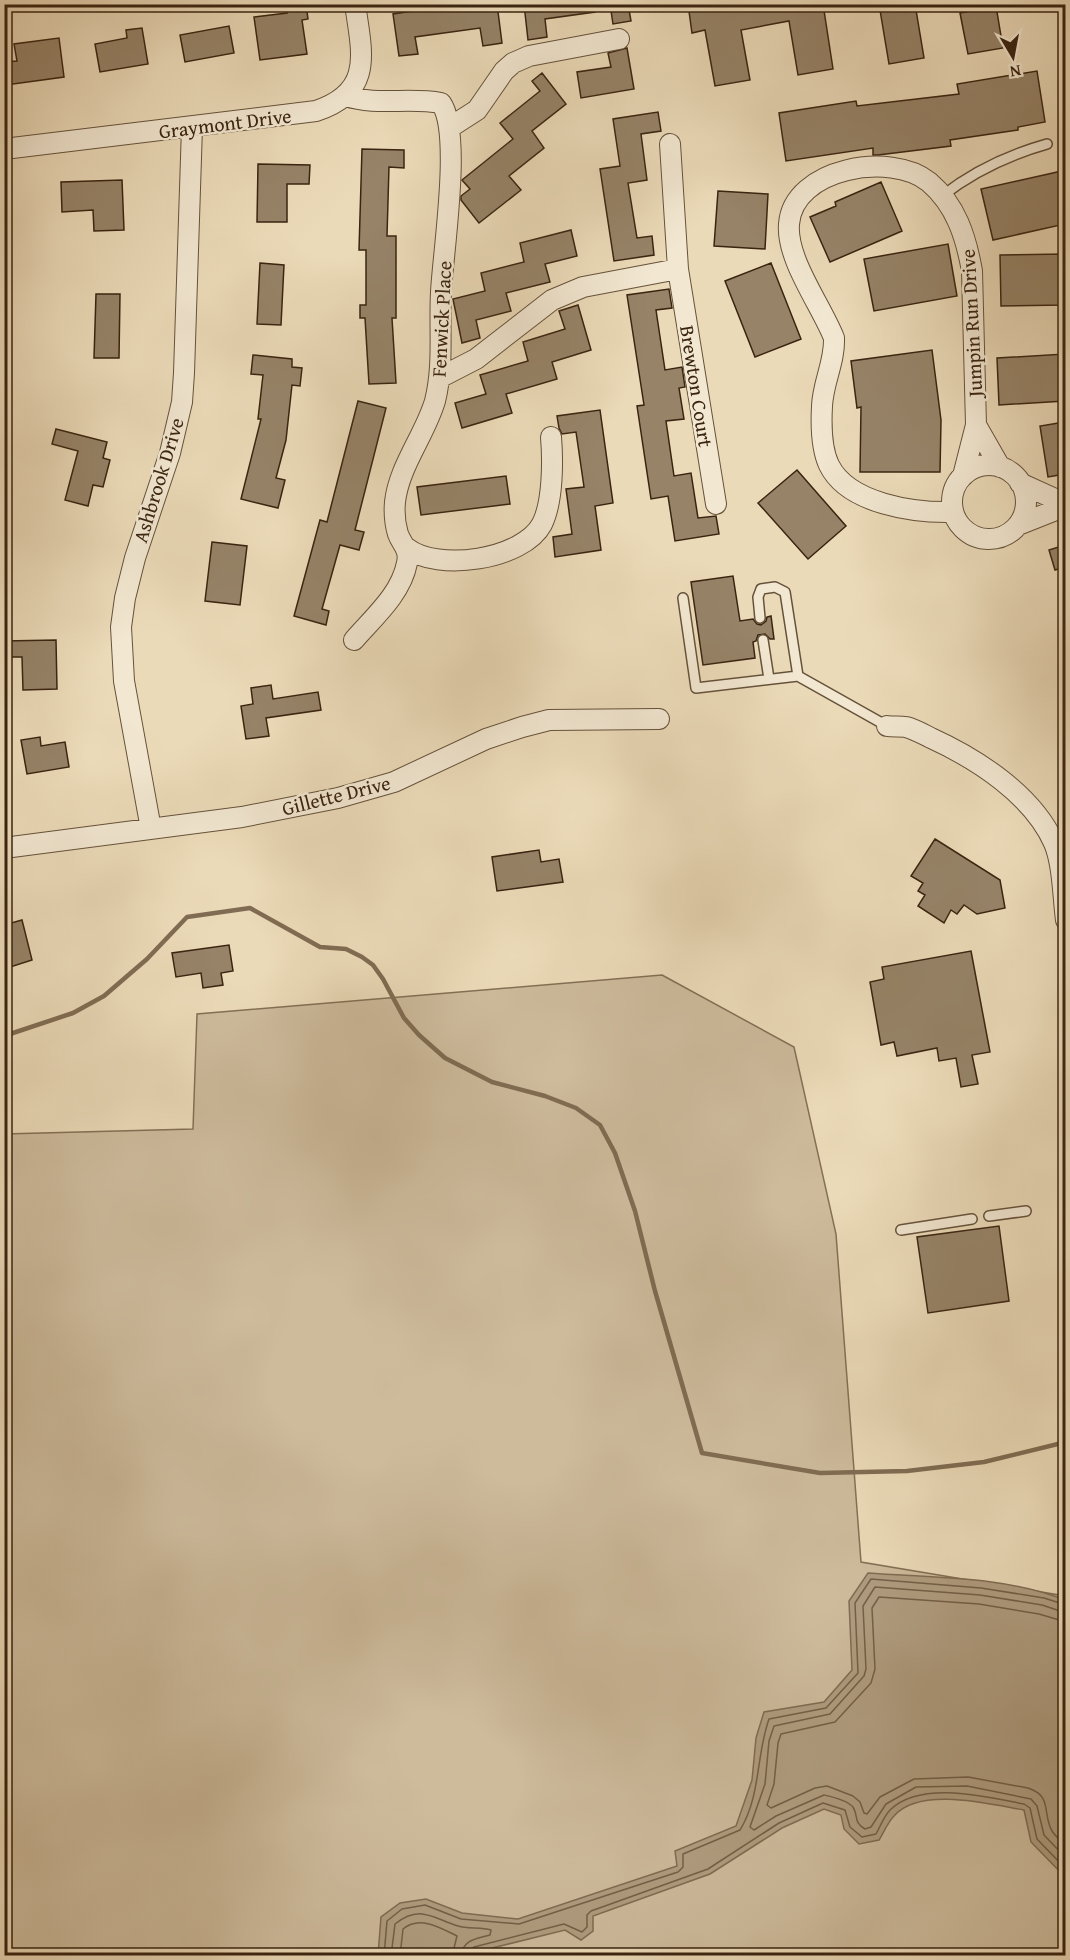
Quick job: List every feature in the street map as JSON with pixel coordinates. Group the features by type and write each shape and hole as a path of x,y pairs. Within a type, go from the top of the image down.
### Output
{"street":[{"path":"346,96 360,71 363,55 355,4"},
{"path":"449,128 477,110 504,71 513,63 529,56 620,39"},
{"name":"Graymont Drive","path":"4,149 316,111 333,105 346,96"},
{"name":"Fenwick Place","path":"346,96 362,101 417,100 441,103 447,112 450,197 442,262 439,378 429,417 409,458 395,500 395,523 398,535 407,548"},
{"name":"Ashbrook Drive","path":"151,829 124,681 121,627 125,598 135,558 170,453 182,402 192,127"},
{"name":"Brewton Court","path":"670,144 678,269 716,504"},
{"name":"Jumpin Run Drive","path":"953,512 911,510 859,494 843,483 830,465 825,453 822,404 825,383 832,366 834,338 794,256 789,236 789,222 796,203 814,184 841,172 877,165 903,170 928,181 942,196 962,227 972,271 976,425 963,476 953,493 953,512 962,529 979,538 999,538 1018,525 1065,505"},
{"path":"439,378 476,359 552,300 583,287 678,269"},
{"name":"Jumpin Run Drive","path":"976,425 1000,467 1007,470 1020,483 1065,505"},
{"path":"407,548 420,556 444,560 465,560 496,554 524,541 541,526 545,516 553,471 551,437"},
{"path":"963,476 979,466 1000,467"},
{"path":"1018,525 1026,502 1020,483"},
{"path":"354,640 389,601 401,581 407,561 407,548"},
{"name":"Gillette Drive","path":"4,848 242,817 373,790 394,783 486,739 549,720 659,719"},
{"path":"887,726 907,727 941,742 987,770 1006,783 1043,824 1059,838 1058,856 1065,920"}],"lane":[{"path":"942,196 959,182 993,163 1047,144"},
{"path":"760,618 758,597 761,589 775,586 785,592 798,676"},
{"path":"683,598 696,688 798,676 887,726"},
{"path":"763,640 769,679"},
{"path":"989,1216 1026,1211"},
{"path":"901,1230 972,1219"}],"shaded area":[{"path":"662,975 794,1047 836,1234 861,1562 1065,1596 1065,1955 5,1955 4,1134 193,1129 197,1014"}],"water":[{"path":"868,1573 993,1582 1042,1592 1065,1600 1065,1877 1031,1842 1024,1810 975,1801 937,1799 920,1802 905,1807 894,1816 879,1840 859,1844 844,1829 841,1815 824,1809 782,1828 710,1874 593,1916 593,1931 581,1940 565,1930 464,1955 378,1955 381,1917 400,1903 426,1899 462,1913 518,1919 677,1866 675,1851 736,1826 752,1780 756,1738 764,1712 824,1702 852,1670 849,1601"}],"building":[{"path":"285,4 306,4 308,19 302,20 307,54 260,60 254,17 287,13"},
{"path":"459,4 497,4 502,43 483,46 480,28 415,37 418,54 399,56 393,14"},
{"path":"524,4 594,4 595,12 545,19 547,37 528,40"},
{"path":"610,4 628,4 631,21 613,24"},
{"path":"688,4 823,4 833,69 798,75 789,21 741,30 750,80 715,86 705,30 692,33"},
{"path":"879,4 915,4 924,58 889,64"},
{"path":"996,6 1003,48 968,54 960,13"},
{"path":"229,26 234,53 185,62 180,35"},
{"path":"142,28 148,64 100,72 95,44 127,38 126,30"},
{"path":"59,38 64,77 6,85 4,62 17,61 14,44"},
{"path":"627,48 634,89 581,98 577,72 611,67 608,53"},
{"path":"1037,71 1045,122 1018,127 1018,130 950,140 951,146 878,155 873,155 873,148 786,161 779,113 856,101 857,106 959,94 957,84"},
{"path":"542,73 566,104 532,131 544,148 509,176 521,190 479,223 461,200 461,196 470,189 462,180 513,139 500,123 540,91 532,81"},
{"path":"658,112 661,131 641,134 647,180 628,183 637,238 652,236 654,255 614,261 600,169 620,166 613,119"},
{"path":"362,149 404,150 404,168 389,167 387,236 396,236 396,318 392,318 396,383 369,384 365,318 360,318 360,305 366,305 366,250 359,250"},
{"path":"258,164 310,165 309,184 287,184 287,222 257,222"},
{"path":"1062,171 1065,185 1065,224 993,240 981,189"},
{"path":"122,180 124,230 94,231 93,210 62,212 61,182"},
{"path":"881,182 902,231 830,262 810,217 836,206 835,202"},
{"path":"718,191 768,194 765,249 714,246"},
{"path":"571,230 577,256 545,264 550,282 506,293 511,311 476,320 480,338 462,343 453,299 485,291 481,273 524,262 520,243"},
{"path":"948,244 957,296 874,311 864,259"},
{"path":"1065,254 1065,305 1001,306 1000,255"},
{"path":"260,263 284,265 281,325 257,324"},
{"path":"771,263 801,339 755,357 725,281"},
{"path":"669,289 672,308 656,310 665,370 682,367 685,387 679,388 684,419 666,421 674,476 691,473 698,518 716,516 719,534 675,541 668,496 651,499 637,406 644,405 627,295"},
{"path":"96,294 120,294 119,358 94,358"},
{"path":"578,305 591,350 552,362 557,379 506,394 512,413 462,428 455,403 486,394 480,375 528,361 523,342 565,329 559,311"},
{"path":"932,350 941,420 940,472 860,472 861,407 857,408 851,361"},
{"path":"1065,354 1065,401 999,405 997,358"},
{"path":"253,355 292,359 292,367 302,368 300,386 292,385 286,440 276,478 285,480 278,508 241,499 261,419 258,419 263,375 251,374"},
{"path":"358,401 386,408 355,530 364,532 359,550 340,545 322,609 329,611 326,625 294,616 320,520 327,522"},
{"path":"600,410 613,503 595,506 601,550 555,557 553,537 572,534 566,489 584,487 576,432 562,434 557,416"},
{"path":"1065,422 1065,474 1048,477 1040,426"},
{"path":"56,429 107,442 103,458 110,460 103,487 93,485 88,506 65,500 78,451 52,444"},
{"path":"797,470 846,526 808,559 758,503"},
{"path":"506,476 510,504 421,515 417,487"},
{"path":"212,542 247,546 240,605 205,601"},
{"path":"1065,545 1065,567 1055,570 1049,550"},
{"path":"733,576 740,621 753,619 761,625 767,617 771,616 774,639 770,639 765,634 758,635 756,641 753,642 755,658 703,665 691,582"},
{"path":"56,640 57,689 23,690 22,657 4,657 4,641"},
{"path":"271,685 273,699 318,692 321,710 266,718 269,736 246,739 241,706 253,704 251,688"},
{"path":"40,737 41,746 65,742 69,767 27,774 21,740"},
{"path":"935,839 1000,880 1005,908 977,914 964,905 957,914 951,910 944,923 918,906 925,895 918,891 923,883 911,876"},
{"path":"539,850 541,862 559,859 563,882 497,891 492,857"},
{"path":"22,920 32,960 4,969 4,925"},
{"path":"229,945 233,971 221,973 223,985 203,988 201,973 176,977 172,953"},
{"path":"971,951 990,1052 972,1055 978,1084 961,1087 956,1058 939,1061 937,1048 897,1056 894,1042 881,1045 870,982 884,979 882,967"},
{"path":"999,1226 1009,1301 928,1313 917,1237"}],"waterway":[{"path":"4,1036 73,1013 104,996 147,959 187,917 250,908 320,947 346,949 373,965 404,1018 445,1058 492,1082 545,1096 576,1108 600,1125 615,1153 635,1211 655,1291 702,1453 820,1473 907,1471 984,1462 1066,1442"}]}
